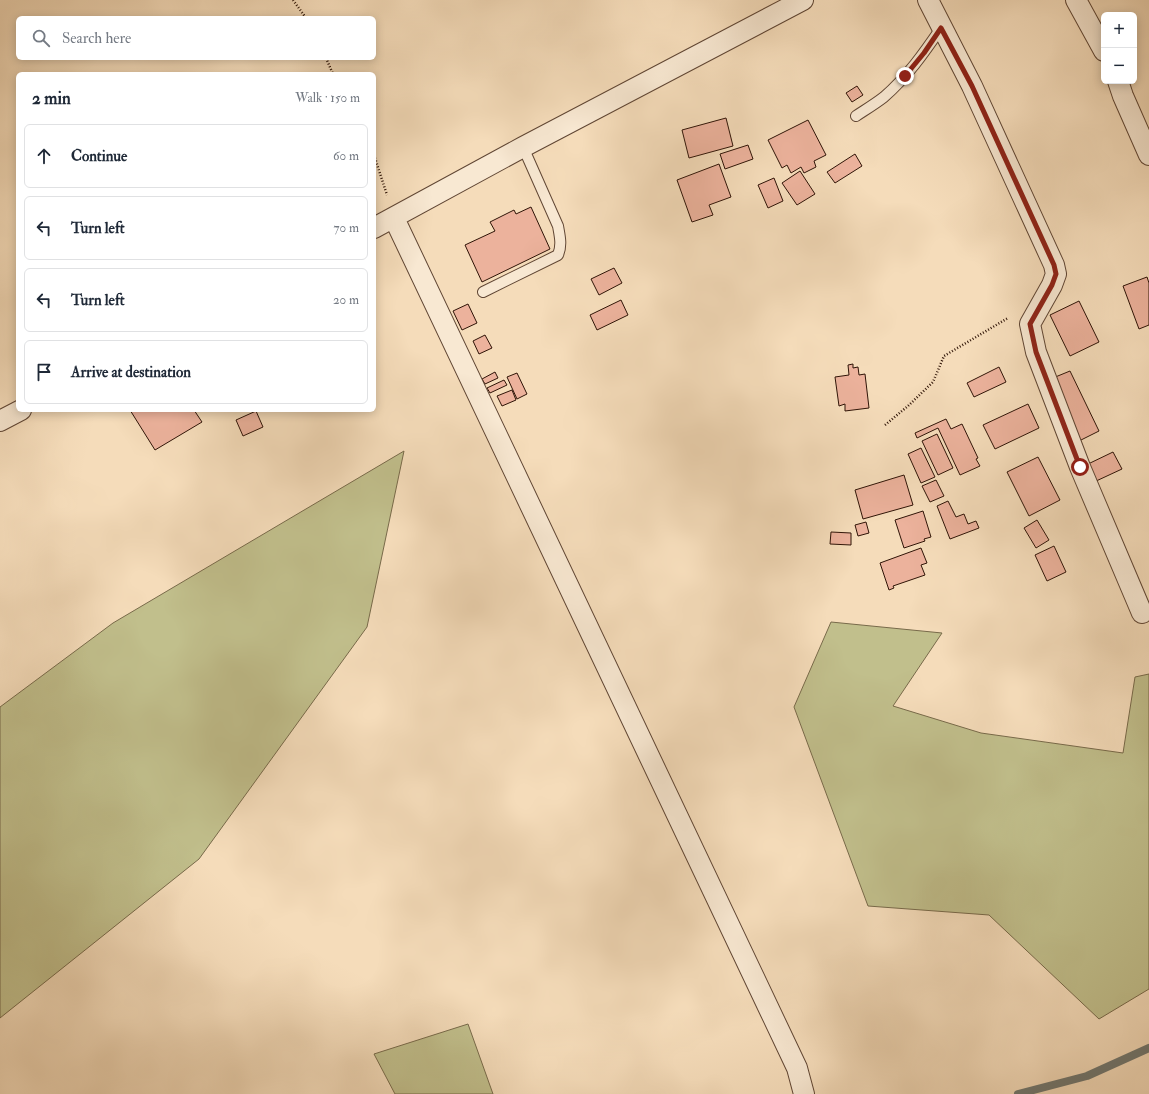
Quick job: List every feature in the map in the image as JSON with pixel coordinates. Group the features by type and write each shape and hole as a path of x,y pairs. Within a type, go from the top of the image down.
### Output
{"street":[{"path":"376,227 523,147 803,0"},
{"path":"928,0 972,86 1054,265 1056,274 1052,285 1030,324 1036,352 1080,467 1142,613"},
{"path":"1076,0 1102,48"},
{"path":"1119,84 1149,155"},
{"path":"394,218 797,1068 804,1094"},
{"path":"0,421 17,412"}],"lane":[{"path":"856,116 883,97 905,76 924,53 941,28"},
{"path":"483,292 558,255 560,248 561,238 558,226 523,147"}],"path":[{"path":"293,0 305,16"},
{"path":"327,60 332,72"},
{"path":"376,161 394,218"},
{"path":"885,425 933,382 944,356 1012,316"}],"shaded area":[{"path":"404,451 367,627 199,859 0,1018 0,707 113,623"},
{"path":"831,622 942,633 893,706 981,733 1123,753 1135,677 1149,674 1149,989 1099,1019 989,915 868,906 794,707"},
{"path":"468,1024 493,1094 395,1094 374,1054"}],"building":[{"path":"857,86 863,95 852,102 846,93"},
{"path":"726,118 733,146 689,158 682,130"},
{"path":"808,120 826,155 814,161 816,167 804,173 801,167 791,173 787,165 782,168 768,140"},
{"path":"748,145 753,159 725,169 720,154"},
{"path":"855,154 862,166 835,183 827,172"},
{"path":"719,164 731,197 709,205 713,215 692,222 677,180"},
{"path":"800,171 815,194 797,205 782,183"},
{"path":"774,178 783,201 768,208 758,185"},
{"path":"531,207 550,249 482,282 465,245 495,231 490,222 514,210 516,214"},
{"path":"614,268 622,283 599,295 591,279"},
{"path":"1147,277 1149,283 1149,325 1139,329 1123,286"},
{"path":"621,300 628,315 597,330 590,315"},
{"path":"1079,301 1099,342 1070,356 1050,315"},
{"path":"468,304 477,323 462,330 453,311"},
{"path":"485,335 492,348 479,354 473,341"},
{"path":"853,364 853,368 858,367 859,375 865,374 869,408 845,411 845,404 839,406 835,377 849,375 848,365"},
{"path":"999,367 1006,382 974,397 967,383"},
{"path":"1070,371 1099,431 1077,442 1048,380"},
{"path":"495,372 498,378 485,384 482,379"},
{"path":"517,373 527,394 517,399 507,377"},
{"path":"504,380 507,385 490,393 487,388"},
{"path":"512,390 516,400 502,406 497,396"},
{"path":"1028,404 1039,428 995,449 983,425"},
{"path":"131,412 195,412 202,422 155,450"},
{"path":"256,412 263,427 243,436 236,420"},
{"path":"946,419 951,429 962,424 978,458 976,459 980,466 960,475 938,428 917,438 915,433"},
{"path":"937,434 953,468 938,475 922,441"},
{"path":"921,448 935,477 921,483 908,454"},
{"path":"1113,452 1122,469 1094,482 1086,465"},
{"path":"1038,457 1060,500 1029,516 1007,472"},
{"path":"904,475 913,505 863,519 855,490"},
{"path":"936,480 944,496 930,502 922,486"},
{"path":"948,501 956,517 964,514 968,524 976,521 979,528 950,539 937,506"},
{"path":"923,511 931,537 924,539 925,541 904,548 895,520"},
{"path":"1037,520 1049,540 1036,548 1024,528"},
{"path":"866,522 869,533 858,536 855,525"},
{"path":"831,532 851,533 851,545 830,544"},
{"path":"1054,546 1066,572 1047,581 1035,555"},
{"path":"921,548 927,563 921,565 925,575 893,586 894,588 889,590 880,563"}],"waterway":[{"path":"1018,1094 1087,1076 1149,1048"}],"route":[{"path":"905,76 924,53 941,28 972,86 1054,265 1056,274 1052,285 1030,324 1036,352 1080,467"}]}
